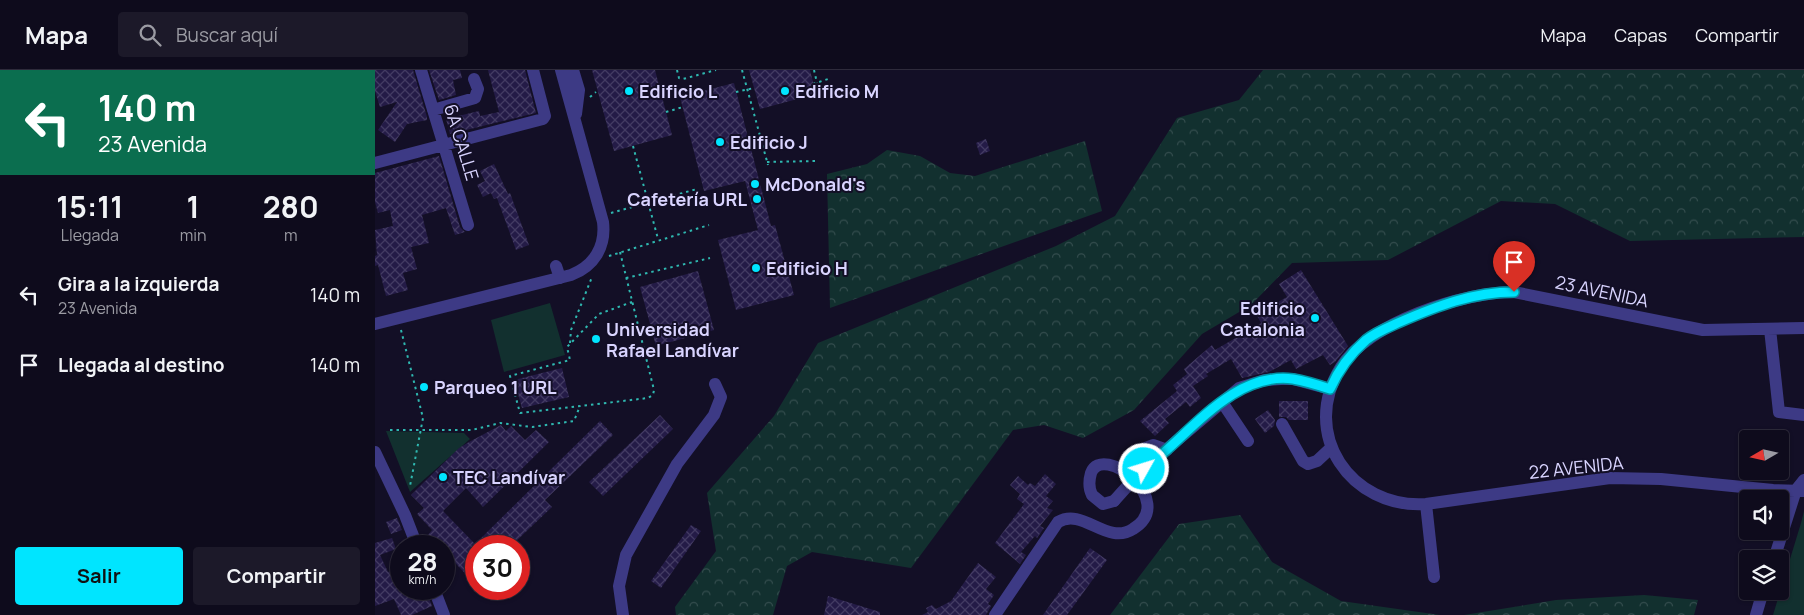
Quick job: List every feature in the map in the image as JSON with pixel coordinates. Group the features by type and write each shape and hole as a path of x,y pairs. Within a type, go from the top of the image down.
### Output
{"street":[{"name":"6A CALLE","path":"421,70 468,225"},
{"path":"375,163 543,119 545,116 533,70"},
{"path":"375,324 558,272 579,272 593,262 601,248 604,237 603,222 561,70"},
{"path":"573,70 579,90"},
{"path":"575,122 579,90 583,80 581,70"},
{"path":"433,110 475,98 478,88 474,79"},
{"name":"23 AVENIDA","path":"1330,389 1346,361 1375,334 1434,307 1485,294 1514,292 1534,295 1703,330 1804,328"},
{"path":"1770,329 1779,412 1804,415"},
{"path":"995,615 1057,522 1064,519 1077,519 1110,533 1119,533 1133,529 1142,521 1147,510 1142,488 1119,466 1107,464 1097,466 1093,469 1089,478 1091,495 1103,504 1114,501 1143,470 1239,388 1265,380 1293,379 1330,389"},
{"path":"623,615 619,586 626,555 677,464 714,415 721,397 715,384"},
{"name":"22 AVENIDA","path":"1330,389 1326,418 1332,447 1347,473 1370,492 1397,503 1426,504 1610,478 1661,479 1800,490"},
{"path":"1222,402 1249,441"},
{"path":"1282,424 1303,461 1307,464 1317,461 1332,447"},
{"path":"375,452 413,535"},
{"path":"1777,550 1804,480"},
{"path":"1426,504 1434,577"},
{"path":"438,600 442,614"},
{"path":"1756,615 1760,600"}],"path":[{"path":"677,70 679,78 683,79 716,70"},
{"path":"742,70 768,163 816,162"},
{"path":"814,70 817,83"},
{"path":"813,84 831,78"},
{"path":"736,92 754,88"},
{"path":"588,100 596,92"},
{"path":"666,112 683,107"},
{"path":"633,146 658,239"},
{"path":"609,214 697,189"},
{"path":"607,207 611,220"},
{"path":"609,252 606,257 658,239 709,225"},
{"path":"593,274 571,330 567,348 570,360 510,376 521,413 648,398 654,393 620,252"},
{"path":"626,278 710,258"},
{"path":"569,345 599,314 632,302"},
{"path":"396,328 401,327 423,418 410,486"},
{"path":"390,430 472,430 500,424 532,427 555,425 574,421 580,406"}],"green space":[{"path":"1263,70 1804,70 1804,237 1630,241 1555,204 1501,201 1388,260 1292,263 1251,305 1202,334 1134,410 1083,438 1044,425 1013,430 911,568 812,552 787,566 773,615 676,615 675,607 716,551 707,493 774,416 818,343 1056,246 1115,216 1177,118 1239,100"},
{"path":"1085,141 1102,211 830,308 827,174 867,164 887,150 920,156 950,173 975,176"},
{"path":"550,303 565,355 504,372 491,320"},
{"path":"386,431 464,433 470,439 410,492"},
{"path":"1804,511 1804,615 1773,615 1778,600 1789,600 1789,562"},
{"path":"1240,515 1272,562 1341,601 1440,615 1110,615 1179,524"},
{"path":"1644,595 1698,600 1694,615 1464,615 1556,600"}],"building":[{"path":"375,70 413,70 427,117 427,120 407,124 395,142 378,130 397,102 380,107 375,91"},
{"path":"429,70 460,70 462,78 453,80 456,95 439,100"},
{"path":"488,70 525,70 536,113 450,134 446,119 479,111 480,116 499,112"},
{"name":"Edificio L","path":"592,70 655,70 672,135 614,151"},
{"name":"Edificio M","path":"749,70 810,70 816,94 760,109"},
{"path":"734,83 771,226 775,225 794,295 736,310 718,240 758,230 745,181 704,191 680,97"},
{"path":"986,139 990,151 980,155 976,143"},
{"path":"439,156 460,227 465,232 455,235 446,208 422,215 429,243 411,247 417,269 403,273 408,290 386,296 378,265 375,266 375,256 377,255 375,230 393,226 390,210 378,213 375,202 375,173"},
{"path":"494,164 508,194 510,193 529,245 516,250 497,198 494,199 491,193 483,197 477,185 485,181 480,171"},
{"path":"1301,270 1348,346 1335,362 1330,365 1323,355 1296,369 1291,360 1269,372 1242,378 1231,359 1206,374 1208,376 1193,386 1201,398 1190,407 1186,402 1165,419 1169,423 1155,436 1140,421 1177,391 1173,385 1187,374 1184,369 1212,345 1215,350 1261,323 1256,314 1287,297 1279,284"},
{"path":"698,271 714,330 656,346 640,287"},
{"path":"562,368 569,397 522,408 514,380"},
{"path":"1279,401 1308,401 1308,420 1289,420 1286,417 1279,417"},
{"path":"1268,410 1275,420 1274,426 1265,433 1255,419"},
{"path":"660,415 673,429 603,496 589,482"},
{"path":"600,421 613,435 545,500 552,507 523,535 484,535"},
{"path":"501,425 506,431 511,426 525,440 536,430 549,442 483,507 466,488 443,511 466,535 465,573 455,563 455,535 428,535 432,530 417,514 424,508 411,495 459,448"},
{"path":"1045,474 1056,484 1046,496 1053,501 1047,508 1053,510 1040,526 1044,528 1037,538 1035,536 1021,552 1026,555 1020,564 995,543 1024,504 1017,499 1020,494 1010,485 1018,476 1028,485 1030,483 1035,486"},
{"path":"397,518 402,530 391,534 386,522"},
{"path":"691,525 701,531 661,588 651,581"},
{"path":"390,539 390,551 380,555 388,572 390,571 391,600 375,606 375,543"},
{"path":"1090,548 1107,560 1067,615 1043,615"},
{"path":"978,563 996,577 986,589 994,595 988,604 991,606 986,615 922,615 928,612 926,608 932,605 936,609 951,601"},
{"path":"828,596 880,612 880,615 824,615"},
{"path":"394,600 430,600 432,606 412,615 401,615"}],"place":[{"name":"Edificio L","path":"629,91"},
{"name":"Edificio M","path":"785,91"},
{"name":"Edificio J","path":"720,142"},
{"name":"McDonald's","path":"755,184"},
{"name":"Cafetería URL","path":"757,199"},
{"name":"Edificio H","path":"756,268"},
{"name":"Edificio Catalonia","path":"1315,318"},
{"name":"Universidad Rafael Landívar","path":"596,339"},
{"name":"Parqueo 1 URL","path":"424,387"},
{"name":"TEC Landívar","path":"443,477"}],"route":[{"path":"1144,469 1157,460 1239,388 1265,380 1293,379 1330,389 1346,361 1368,338 1381,331 1434,307 1472,296 1514,292"}]}
